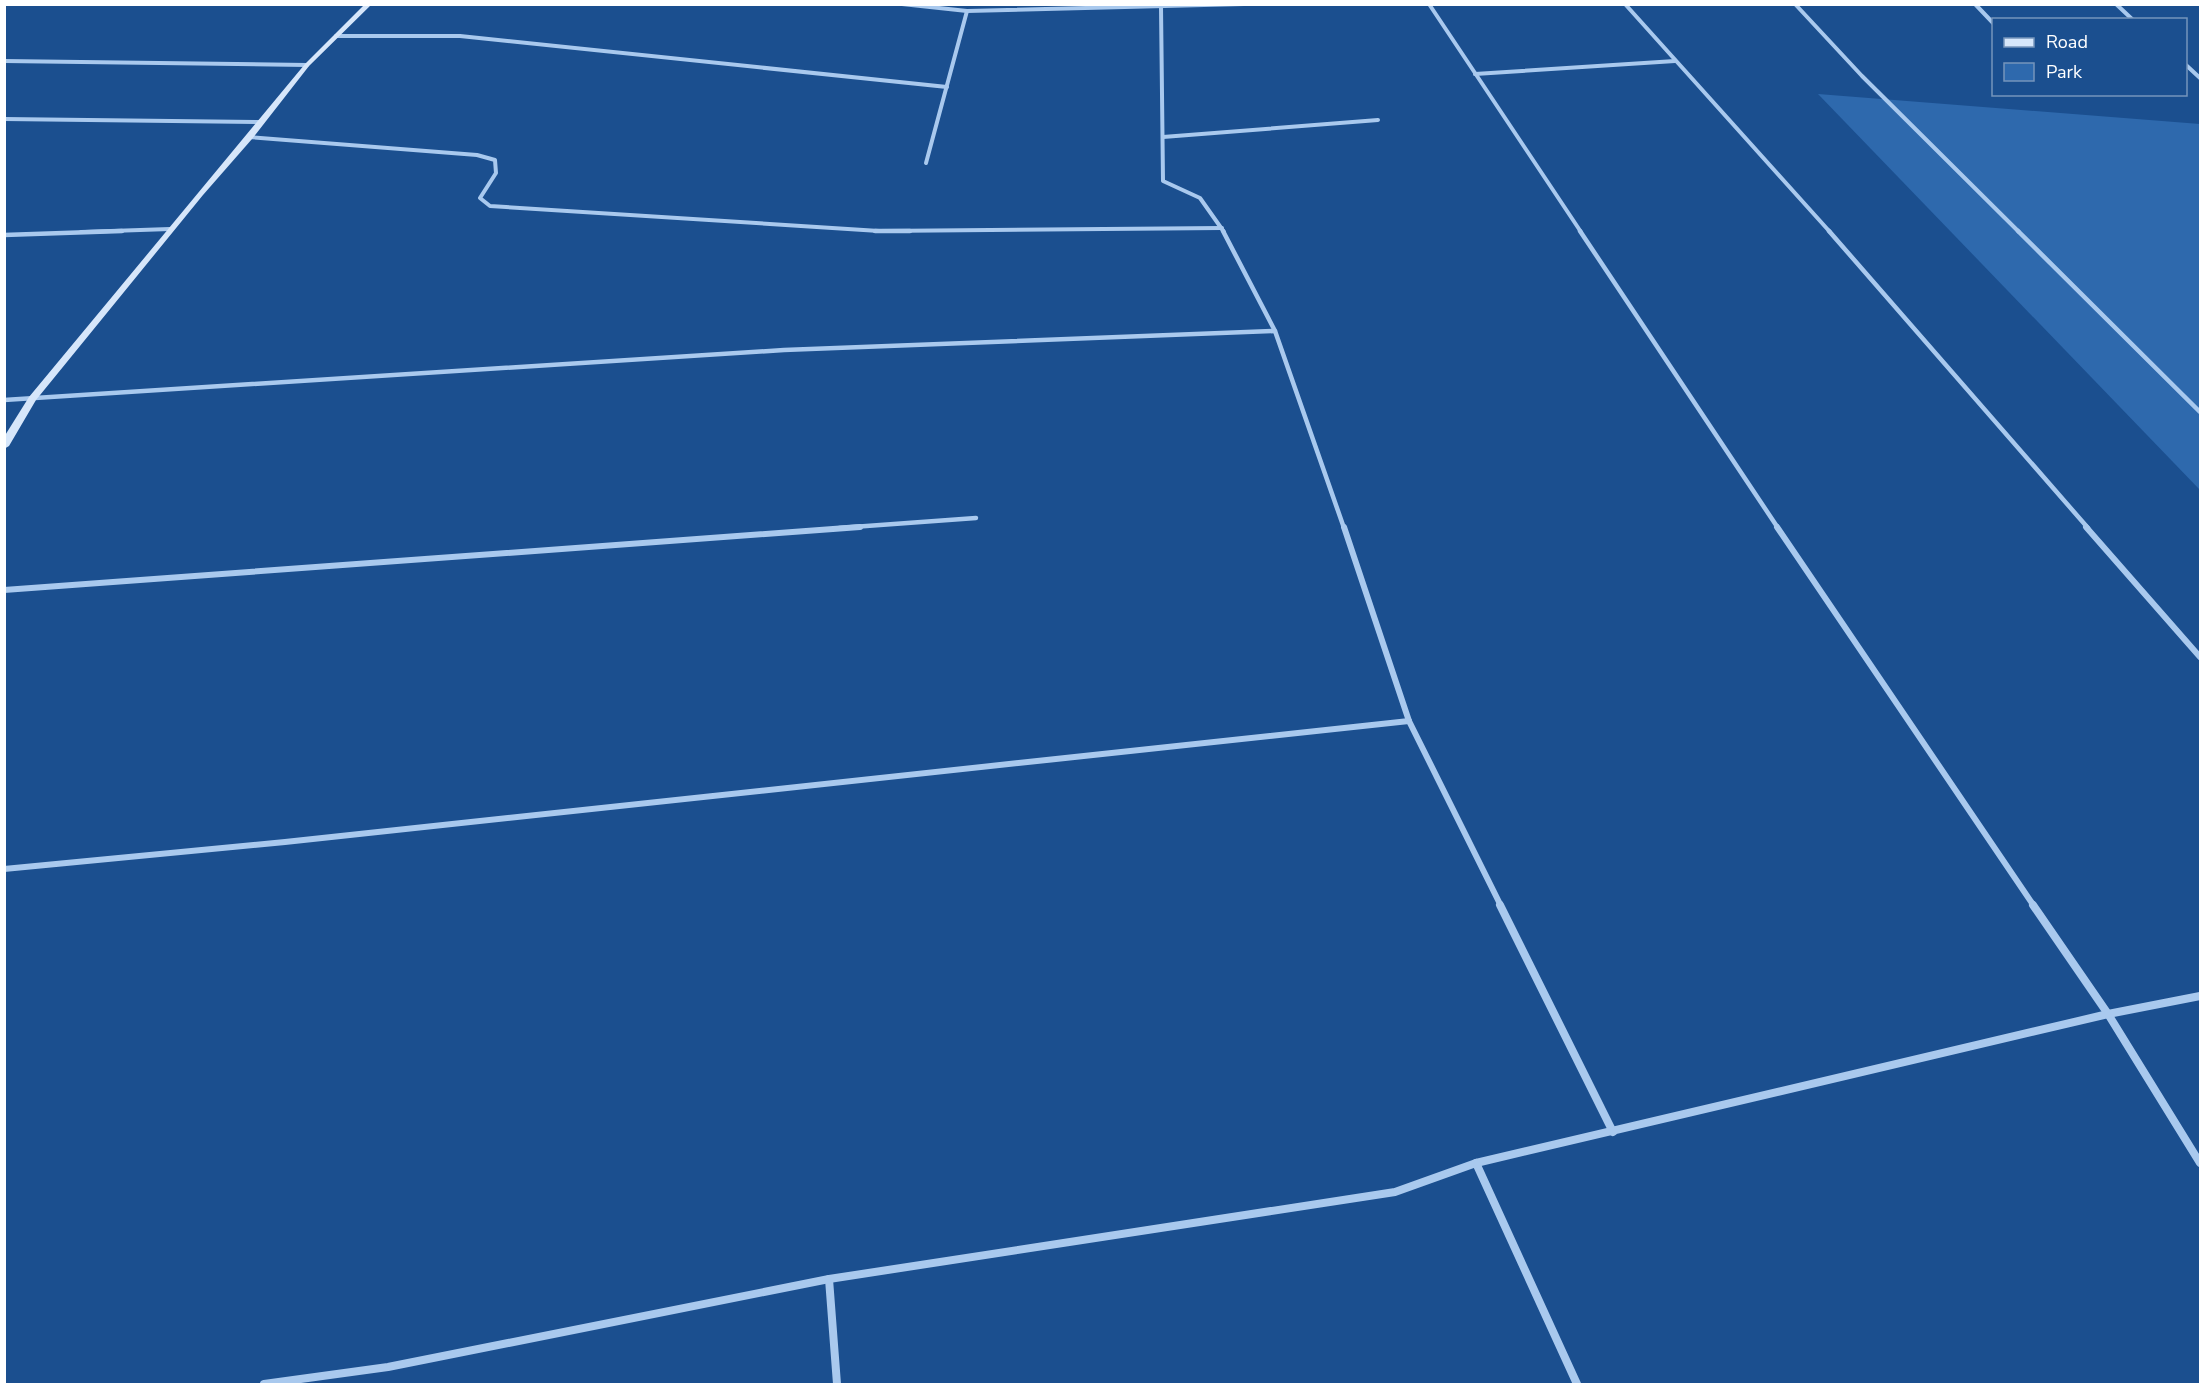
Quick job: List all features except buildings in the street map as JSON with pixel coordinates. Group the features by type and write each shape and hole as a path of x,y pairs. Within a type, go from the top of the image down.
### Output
{"street":[{"path":"4,446 33,399 307,64 369,4"},
{"path":"902,4 967,11 1244,4"},
{"path":"1429,4 1860,652 2108,1014 2200,1163"},
{"path":"1625,4 1836,238 2200,657"},
{"path":"1795,4 1862,75 2200,412"},
{"path":"1975,4 1992,22"},
{"path":"2116,4 2131,18"},
{"path":"1161,7 1163,181 1200,198 1222,228 1275,331 1389,656 1409,720 1613,1132"},
{"path":"926,163 967,11"},
{"path":"336,36 460,36 737,67 947,87"},
{"path":"4,61 307,64"},
{"path":"1475,74 1675,61"},
{"path":"2187,66 2200,78"},
{"path":"4,119 260,122"},
{"path":"1163,137 1378,120"},
{"path":"249,137 477,155 495,160 496,173 480,198 490,206 879,231 1222,228"},
{"path":"4,235 170,230"},
{"path":"4,400 784,350 1275,331"},
{"path":"4,590 976,518"},
{"path":"4,869 285,842 1409,720"},
{"path":"264,1384 388,1367 829,1279 1395,1192 1476,1163 2108,1014 2200,996"},
{"path":"1476,1163 1577,1384"},
{"path":"829,1279 837,1384"}],"green space":[{"path":"1818,94 2200,124 2200,490"}]}
